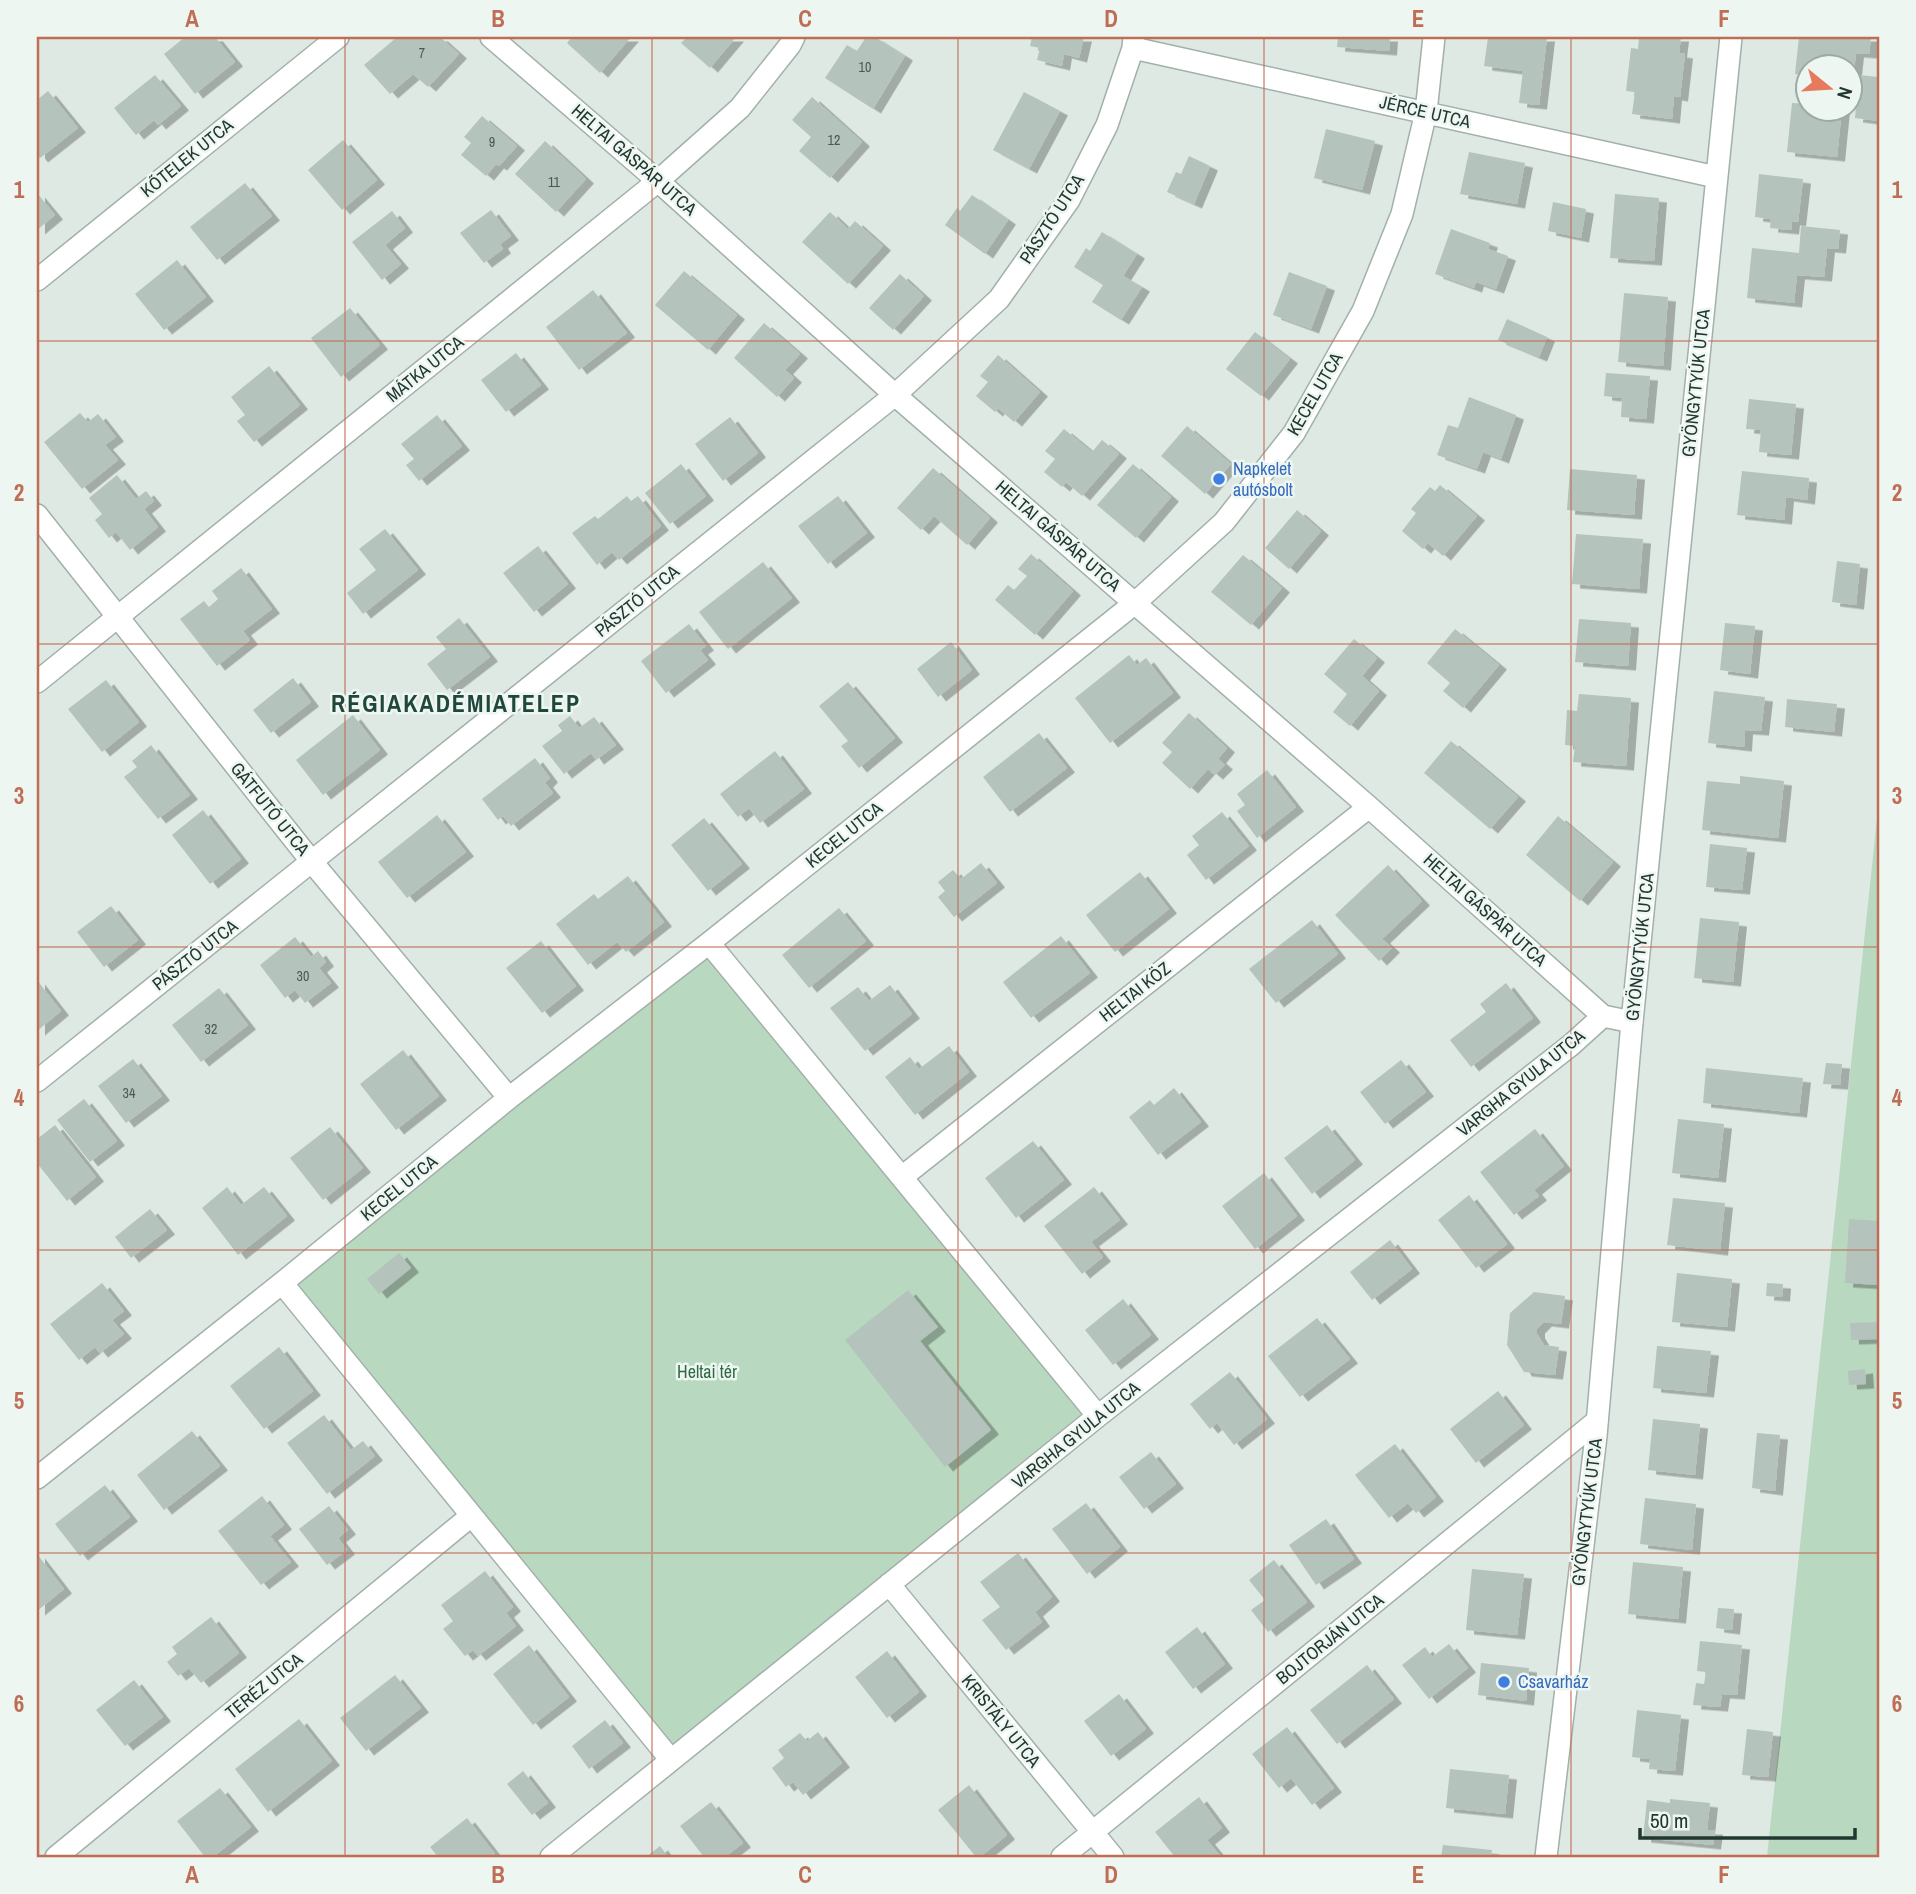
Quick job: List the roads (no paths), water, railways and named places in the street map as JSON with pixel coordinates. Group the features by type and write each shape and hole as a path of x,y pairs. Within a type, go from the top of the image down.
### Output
{"street":[{"name":"KŐTELEK UTCA","path":"37,280 338,37"},
{"name":"HELTAI GÁSPÁR UTCA","path":"491,37 659,181 895,395 1369,807 1603,1016"},
{"name":"MÁTKA UTCA","path":"37,682 659,181 740,108 794,37"},
{"name":"KECEL UTCA","path":"37,1478 509,1098 709,943 1135,603 1224,522 1294,433 1363,311 1402,214 1426,112 1434,37"},
{"name":"GYÖNGYTYÚK UTCA","path":"1546,1857 1597,1421 1632,1022 1731,37"},
{"name":"JÉRCE UTCA","path":"1133,42 1716,177"},
{"name":"PÁSZTÓ UTCA","path":"37,1081 895,395 999,299 1069,200 1107,125 1133,42"},
{"name":"GÁTFUTÓ UTCA","path":"37,515 312,862 509,1098"},
{"name":"HELTAI KÖZ","path":"902,1177 1369,807"},
{"path":"709,943 1098,1416"},
{"path":"1603,1016 1632,1022"},
{"name":"VARGHA GYULA UTCA","path":"551,1857 1098,1416 1560,1054 1603,1016"},
{"path":"282,1283 671,1760"},
{"name":"BOJTORJÁN UTCA","path":"1062,1857 1597,1421"},
{"name":"TERÉZ UTCA","path":"57,1857 471,1516"},
{"name":"KRISTÁLY UTCA","path":"889,1584 1113,1857"}],"place":[{"name":"Napkelet autósbolt","path":"1219,479"},
{"name":"Csavarház","path":"1504,1682"}],"district":[{"name":"RÉGIAKADÉMIATELEP","path":"456,704"}],"park label":[{"name":"Heltai tér","path":"707,1372"}]}
